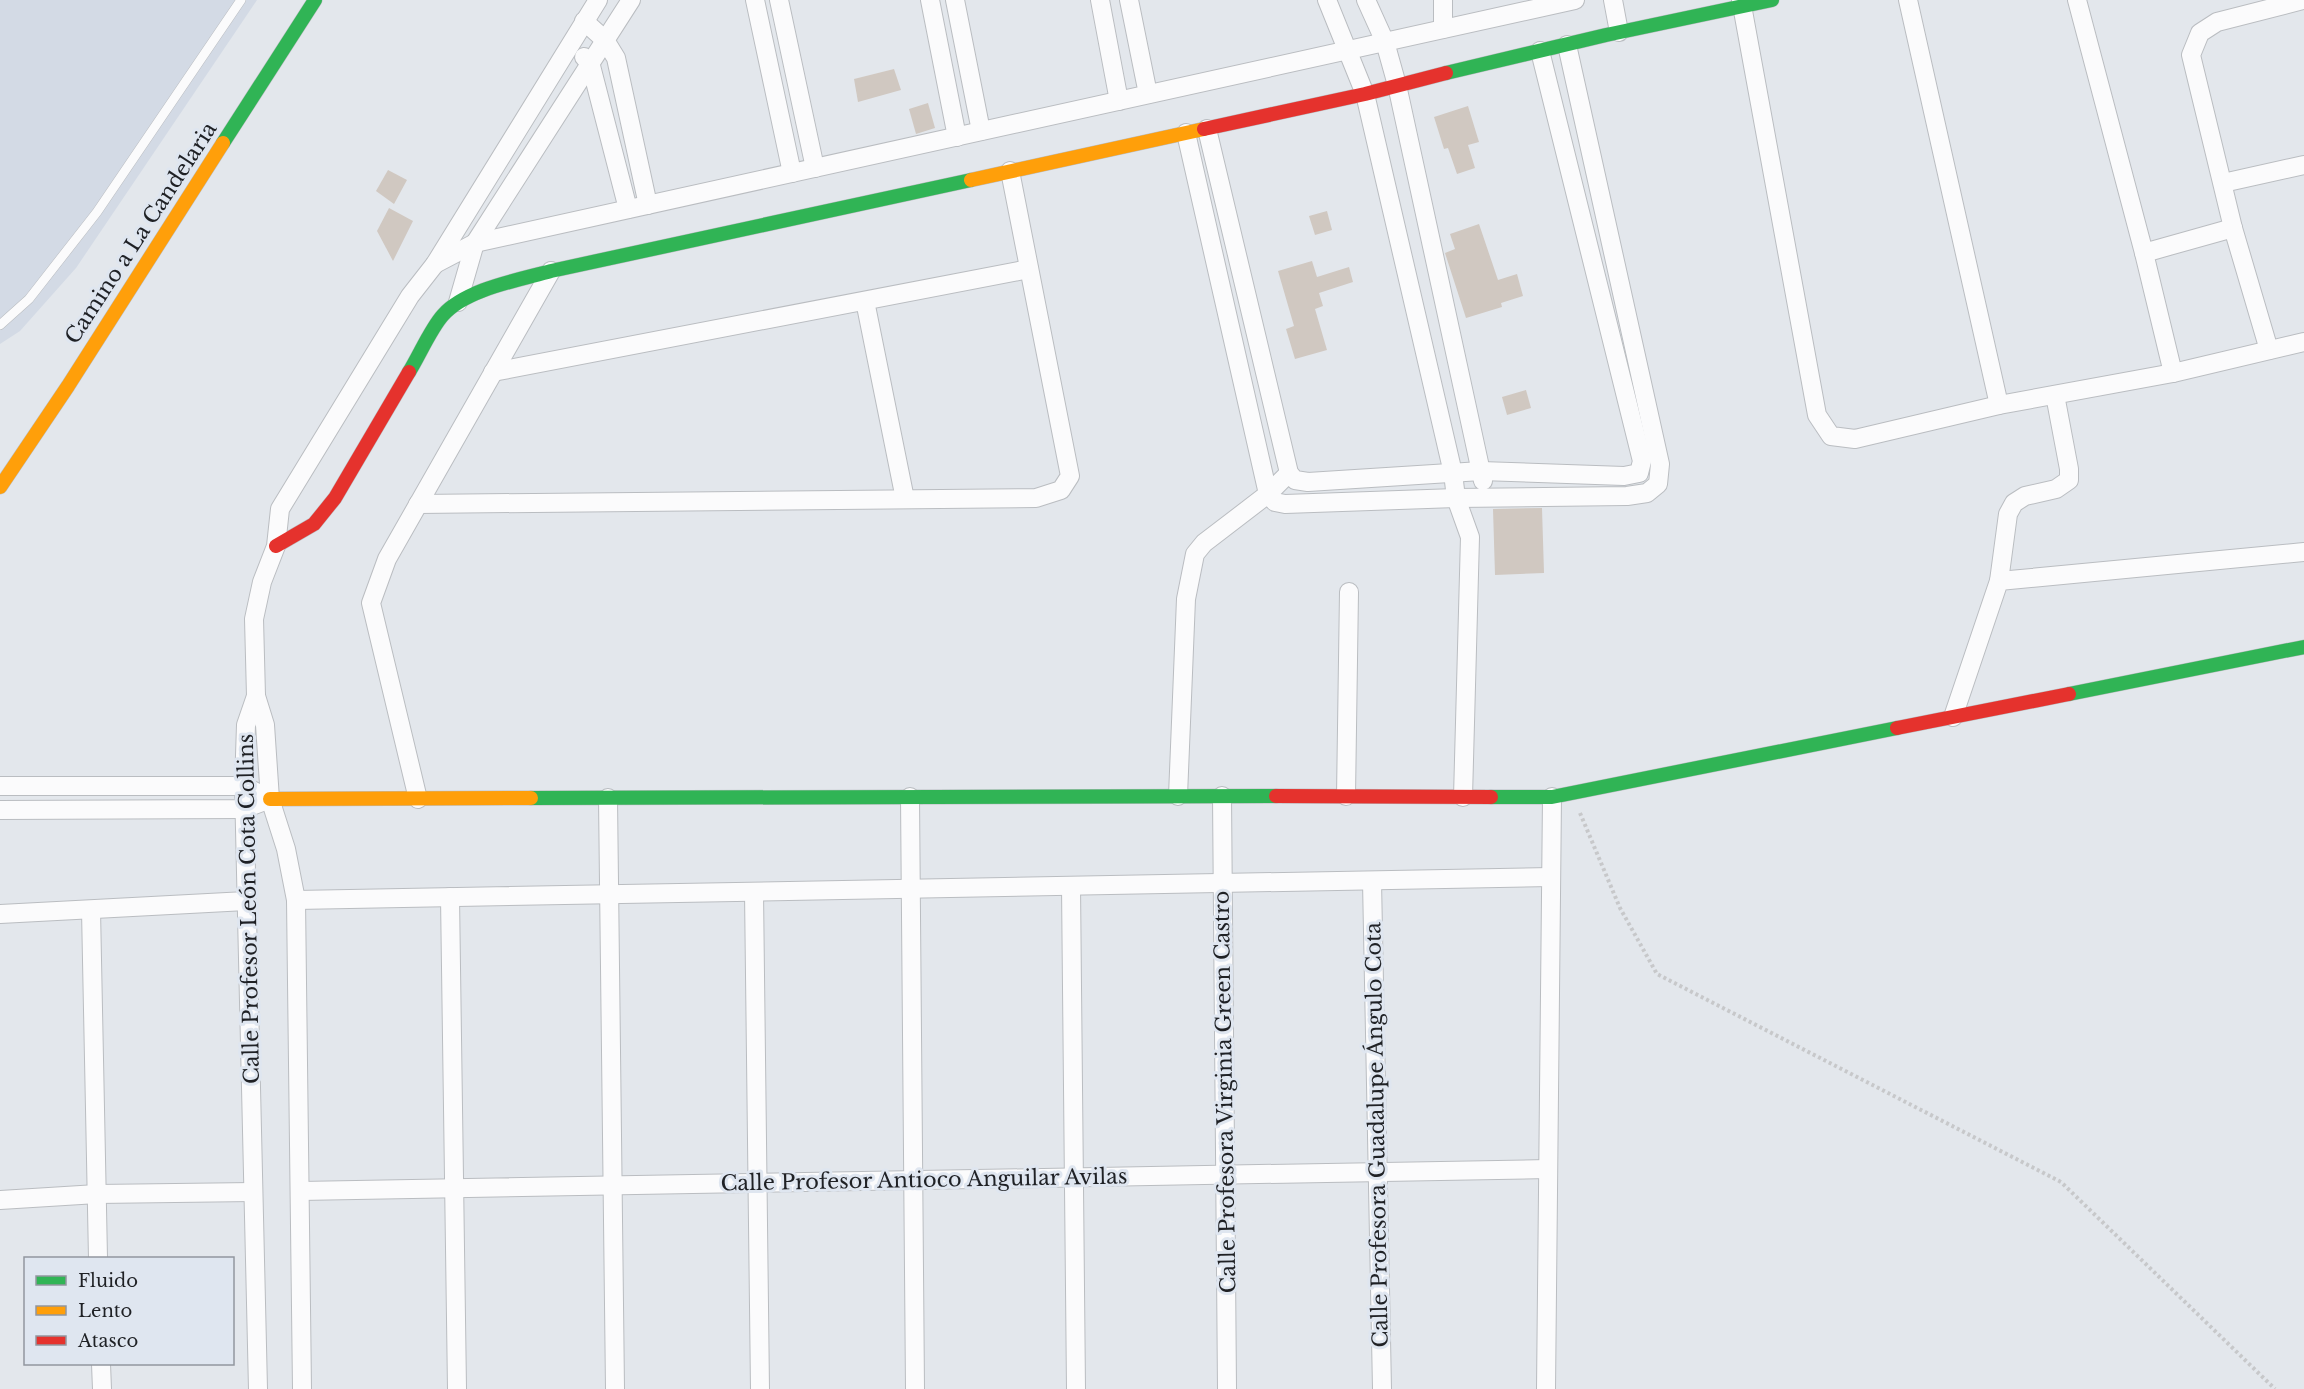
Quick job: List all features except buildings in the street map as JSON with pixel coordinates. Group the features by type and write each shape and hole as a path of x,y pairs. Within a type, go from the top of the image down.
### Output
{"street":[{"name":"Camino a La Candelaria","path":"0,488 68,386 315,0"},
{"path":"256,696 254,620 262,582 276,546 279,509 410,296 435,264 598,0"},
{"path":"458,302 475,243 631,0"},
{"path":"755,0 792,173"},
{"path":"779,0 815,168"},
{"path":"930,0 957,136"},
{"path":"955,0 981,131"},
{"path":"1100,0 1119,101"},
{"path":"1129,0 1148,94"},
{"path":"1327,0 1365,94 1453,473 1456,498 1470,537 1463,797"},
{"path":"1366,0 1385,42 1397,85 1485,497"},
{"path":"1443,0 1443,29"},
{"path":"435,264 475,243 1575,0"},
{"path":"1613,0 1619,32"},
{"path":"276,546 314,524 334,498 443,315 458,302 487,289 551,271 1365,94 1742,3 1772,0"},
{"path":"1908,0 1998,405"},
{"path":"2077,0 2145,253 2173,373"},
{"path":"2269,350 2234,228 2191,55 2200,33 2217,22 2296,1"},
{"path":"1742,3 1816,415 1831,436 1855,439 1998,405 2173,373 2304,342"},
{"path":"584,21 605,40 616,58 648,205"},
{"path":"569,45 590,62 628,209"},
{"path":"1186,133 1268,494 1275,502 1285,504 1485,497 1628,496 1647,493 1658,484 1660,464 1567,45"},
{"path":"1207,129 1288,472 1295,480 1308,482 1481,471 1624,476 1639,473 1642,461 1540,51"},
{"path":"2223,183 2304,165"},
{"path":"418,504 1036,498 1060,490 1070,477 1010,171"},
{"path":"2145,253 2234,228"},
{"path":"493,372 1029,269"},
{"path":"418,799 371,603 387,559 551,271"},
{"path":"865,301 905,500"},
{"path":"1953,717 1999,581 2008,514 2014,503 2025,496 2056,489 2069,480 2055,395"},
{"path":"1178,796 1186,599 1195,554 1204,543 1268,494 1288,472"},
{"path":"1999,581 2304,552"},
{"path":"1346,796 1349,592"},
{"path":"0,810 244,809 270,799 1552,797 2304,647"},
{"name":"Calle Profesor León Cota Collins","path":"256,696 246,725 244,809 258,1389"},
{"name":"Calle Profesor León Cota Collins","path":"256,696 265,725 270,799 286,849 296,900 302,1389"},
{"path":"0,786 244,786 270,799"},
{"name":"Calle Profesora Virginia Green Castro","path":"1222,796 1227,1389"},
{"path":"910,797 915,1389"},
{"path":"1546,1389 1552,797"},
{"path":"608,798 615,1389"},
{"path":"296,900 1551,878"},
{"name":"Calle Profesora Guadalupe Ángulo Cota","path":"1372,881 1382,1389"},
{"path":"1071,886 1076,1389"},
{"path":"754,892 760,1389"},
{"path":"450,897 457,1389"},
{"path":"0,914 246,901"},
{"path":"91,910 98,1257"},
{"name":"Calle Profesor Antioco Anguilar Avilas","path":"300,1191 1548,1169"},
{"path":"0,1200 97,1194 253,1192"},
{"path":"101,1365 102,1389"}],"lane":[{"path":"0,325 29,299 97,212 241,0"}],"path":[{"path":"1572,793 1620,908 1656,974 2061,1182 2275,1389"}],"shaded area":[{"path":"0,0 257,0 76,268 20,331 0,344"}],"traffic: fast":[{"path":"223,143 315,0"},
{"path":"1446,73 1606,35 1772,0"},
{"path":"409,372 443,315 465,298 479,292 551,271 971,180"},
{"path":"2069,694 2304,647"},
{"path":"1491,797 1552,797 1897,728"},
{"path":"531,798 1276,796"}],"traffic: slow":[{"path":"971,180 1204,129"},
{"path":"0,487 68,386 223,143"},
{"path":"270,799 531,798"}],"traffic: jam":[{"path":"1204,129 1365,94 1446,73"},
{"path":"276,546 314,524 335,498 409,372"},
{"path":"1897,728 2069,694"},
{"path":"1276,796 1491,797"}]}
